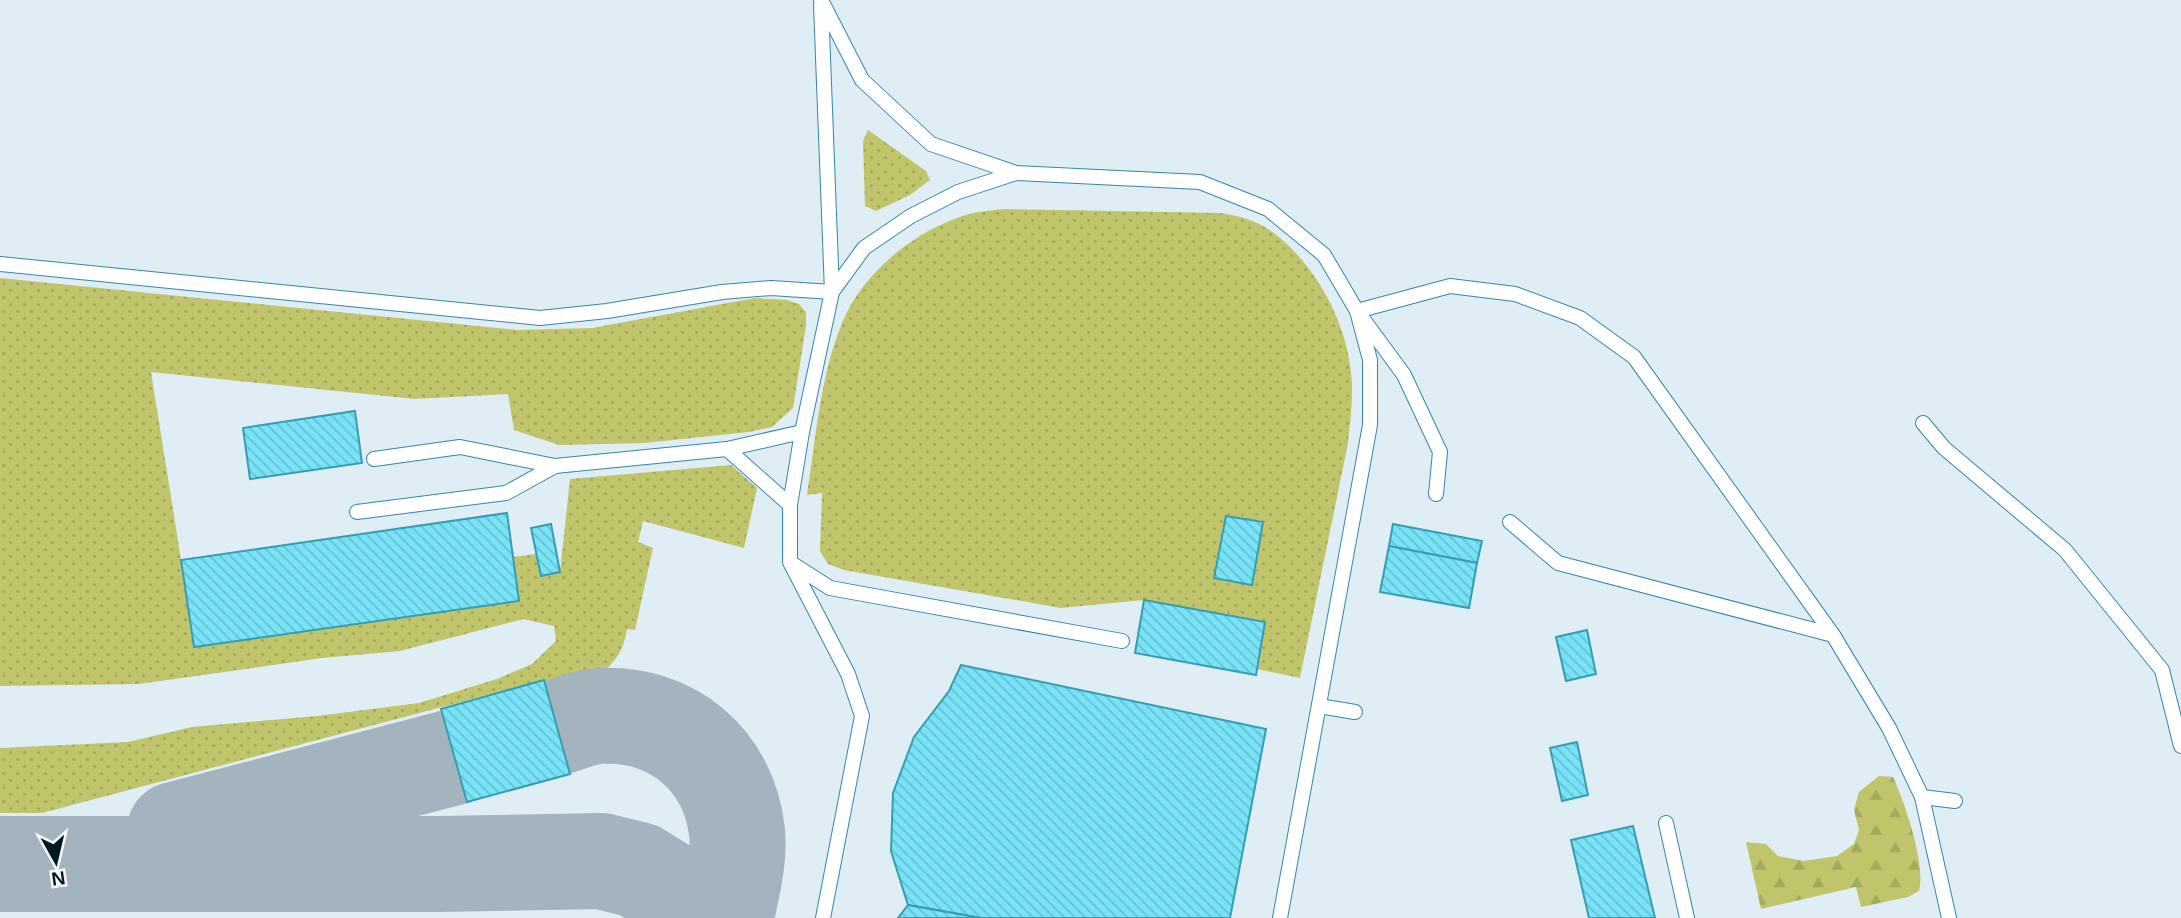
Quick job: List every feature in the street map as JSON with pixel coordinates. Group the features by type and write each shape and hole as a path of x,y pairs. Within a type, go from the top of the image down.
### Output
{"lane":[{"path":"821,0 862,80 931,144 1016,173 1200,182 1268,209 1324,256 1357,311 1404,375 1440,452 1436,494"},
{"path":"821,0 832,292 802,432 790,505 790,562 849,674 862,716 823,918"},
{"path":"832,292 864,248 911,216 958,192 1016,173"},
{"path":"0,264 540,318 607,311 722,292 771,288 832,292"},
{"path":"1357,311 1450,286 1515,294 1580,317 1634,357 1833,635 1889,729 1922,797 1950,918"},
{"path":"1280,918 1370,425 1370,360 1357,311"},
{"path":"1923,423 1944,448 2065,550 2162,670 2181,746"},
{"path":"374,459 460,447 555,466 727,449 802,432"},
{"path":"727,449 790,505"},
{"path":"357,512 506,493 555,466"},
{"path":"1510,522 1559,563 1833,635"},
{"path":"790,562 830,588 1122,641"},
{"path":"1319,706 1355,712"},
{"path":"1922,797 1955,801"},
{"path":"1666,823 1687,918"}],"green space":[{"path":"868,130 926,171 930,180 910,195 876,211 865,206 863,141"},
{"path":"1005,209 1221,213 1253,221 1271,231 1287,244 1314,276 1335,313 1342,333 1348,353 1352,399 1348,443 1300,678 1256,669 1265,622 1144,600 1061,608 844,570 828,564 820,551 822,493 807,495 829,365 851,304 878,269 913,240 973,213"},
{"path":"0,278 518,330 592,328 755,298 787,300 799,304 806,312 806,326 793,408 772,427 645,443 559,445 514,430 508,394 415,399 151,372 195,647 519,601 513,557 536,554 541,576 560,572 570,479 731,465 757,488 744,548 643,521 638,542 653,548 635,630 627,629 623,644 609,666 600,674 576,685 548,692 544,680 42,813 0,813 0,748 128,742 192,727 317,716 419,703 497,679 532,664 556,641 554,626 523,619 400,651 322,658 139,684 0,686"},
{"path":"1879,776 1893,777 1903,802 1920,865 1919,891 1908,897 1861,907 1856,887 1761,909 1746,842 1766,844 1778,856 1804,861 1837,856 1854,844 1859,830 1854,810 1859,792"}],"building":[{"path":"355,411 362,463 250,479 243,428"},
{"path":"507,513 519,601 194,647 181,560"},
{"path":"1226,516 1263,522 1252,585 1214,578"},
{"path":"551,524 560,572 541,576 531,528"},
{"path":"1393,524 1482,541 1477,563 1389,546"},
{"path":"1389,546 1477,563 1469,608 1380,592"},
{"path":"1144,600 1265,622 1256,675 1135,653"},
{"path":"1587,630 1596,674 1566,681 1556,637"},
{"path":"961,665 1266,729 1230,918 981,918 908,905 891,851 893,793 914,737 949,691"},
{"path":"544,680 570,774 467,802 441,709"},
{"path":"1577,742 1588,795 1562,801 1550,748"},
{"path":"1633,826 1655,918 1589,918 1571,840"},
{"path":"908,905 981,918 898,918"}],"taxiway":[{"path":"558,727 599,716 626,717 650,722 673,732 709,763 732,806 737,832 736,865 726,918"},
{"path":"175,830 454,757"},
{"path":"0,864 440,864 601,861 638,870 669,889 693,912 695,918"}]}
